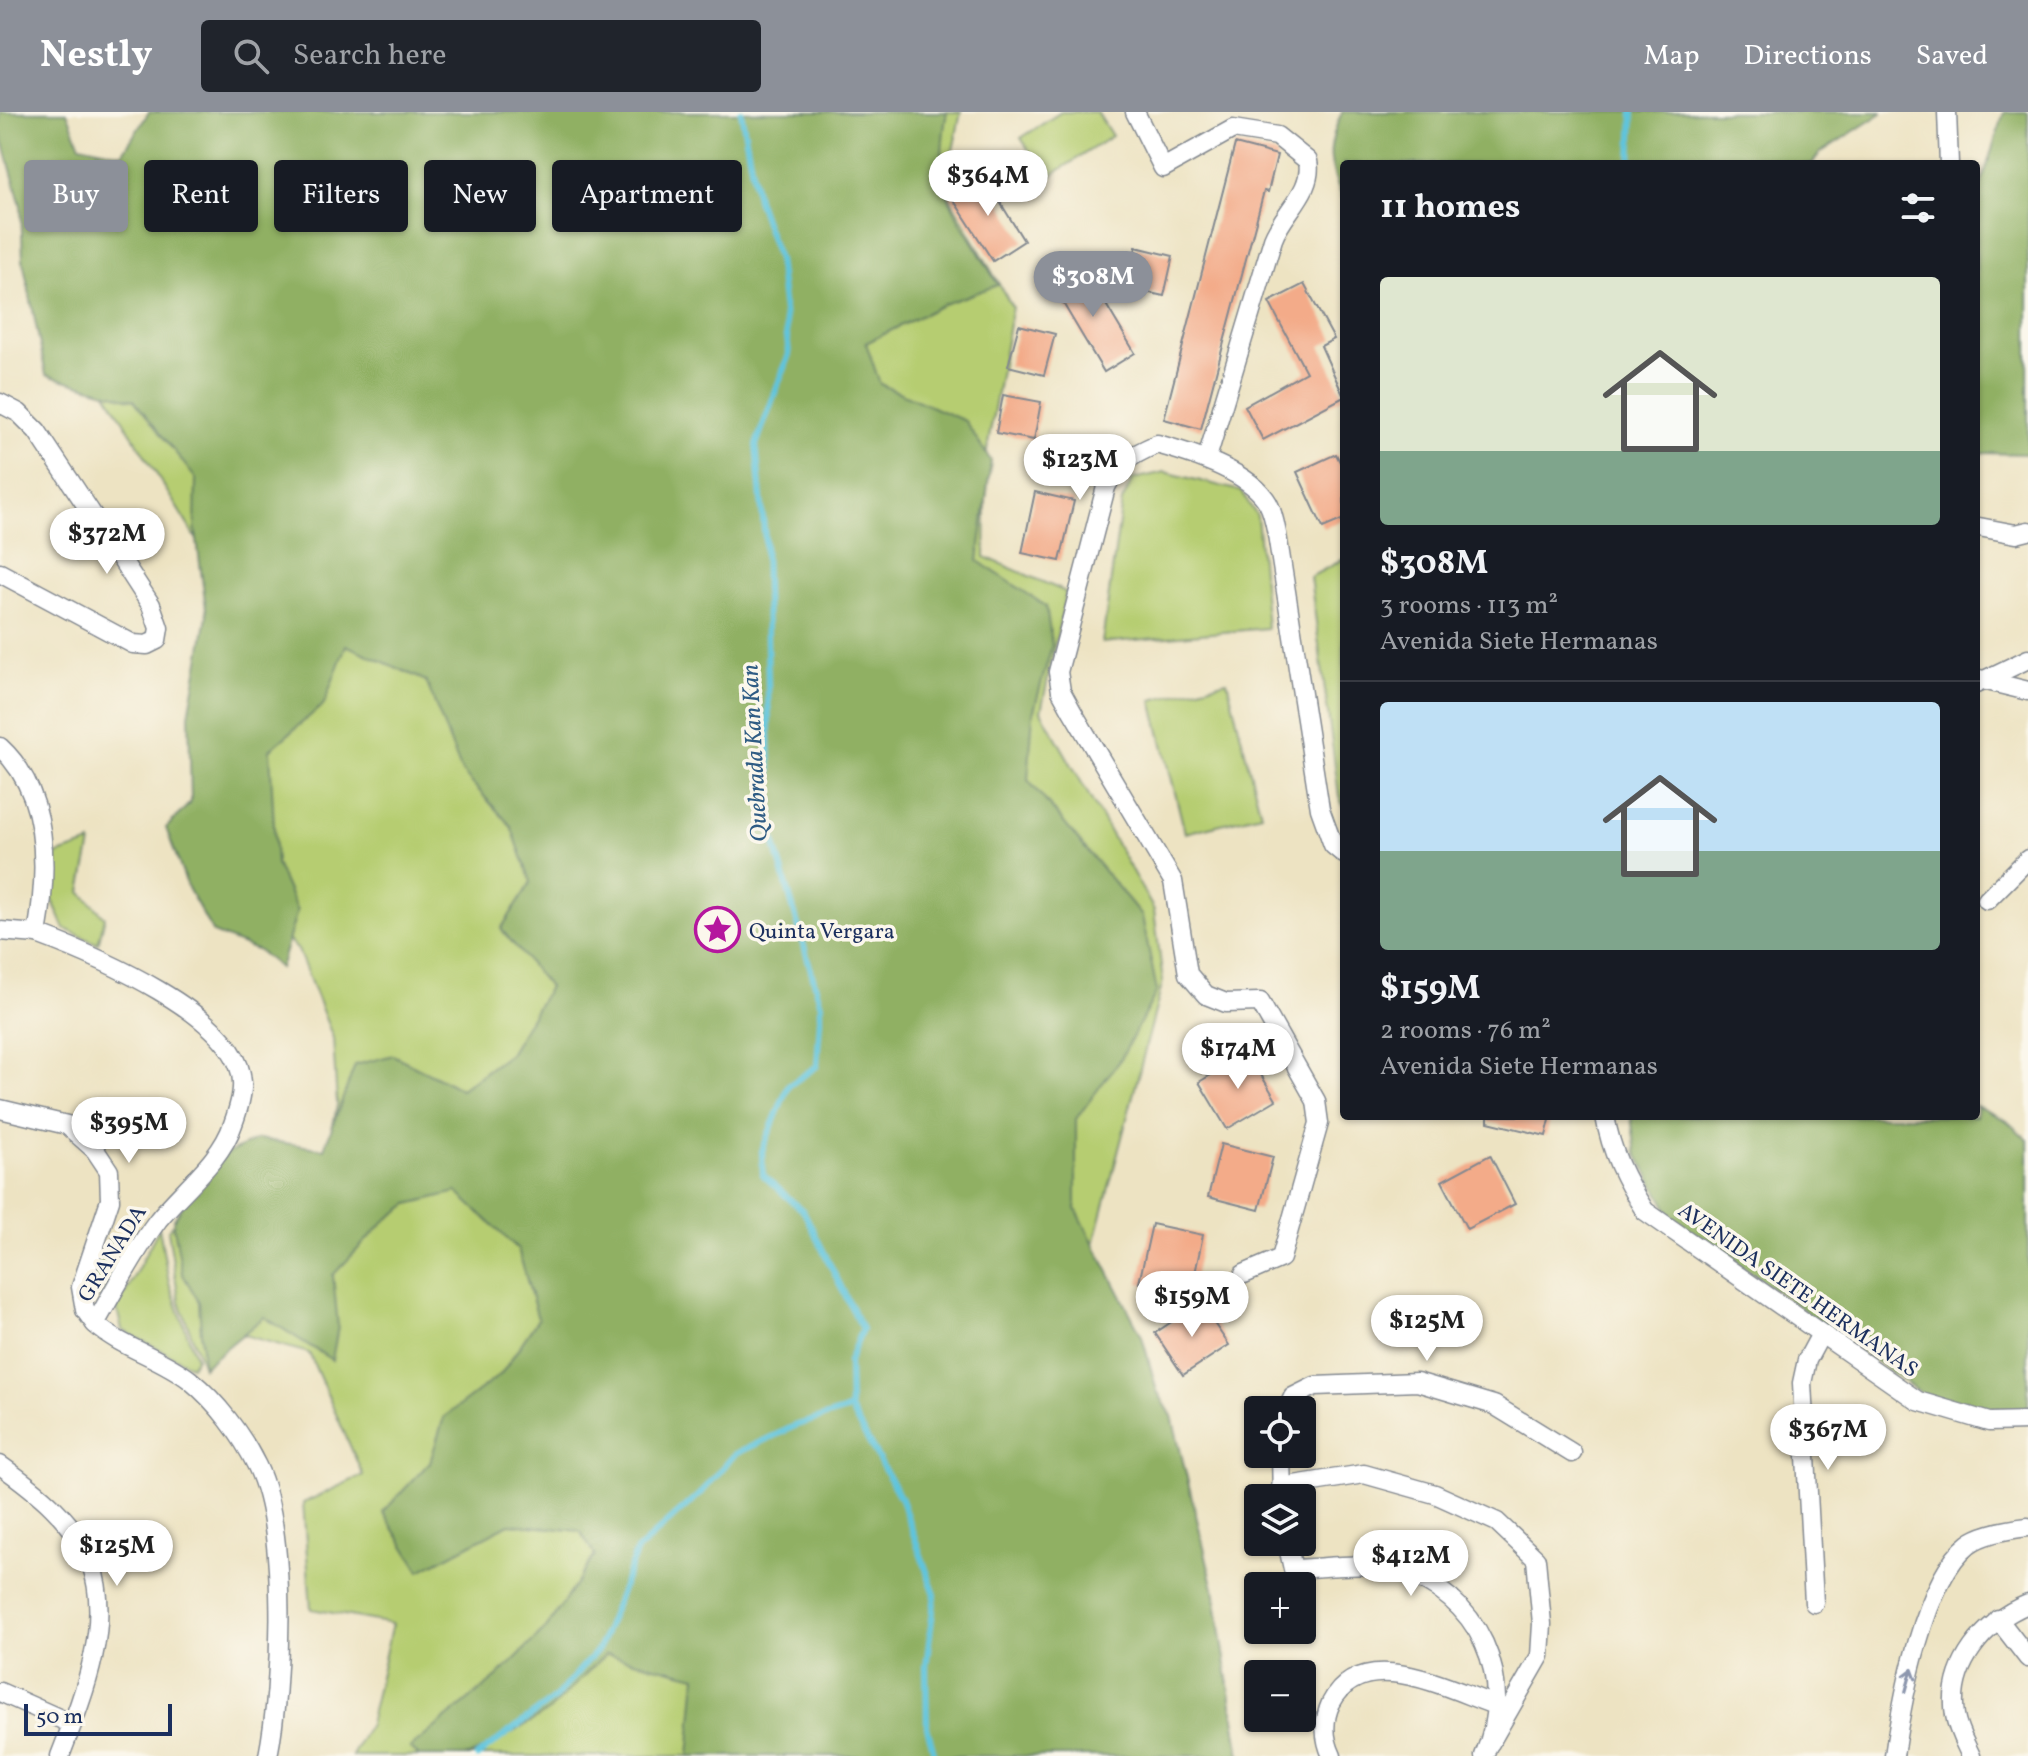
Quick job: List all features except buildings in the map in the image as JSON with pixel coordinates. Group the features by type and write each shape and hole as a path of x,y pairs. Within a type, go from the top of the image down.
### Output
{"street":[{"path":"1135,112 1163,168 1233,129 1277,136 1308,161 1308,183 1286,211 1273,239 1207,458"},
{"path":"1947,112 1949,160"},
{"path":"0,403 19,413 37,431 117,551 157,617 157,640 147,645 133,644 0,573"},
{"path":"1244,1274 1281,1258 1319,1123 1316,1101 1260,1002 1226,1003 1206,995 1188,974 1173,881 1072,711 1061,691 1058,672 1106,487 1114,469 1126,458 1157,444 1207,458 1260,492 1269,505 1277,534 1320,809 1333,845 1340,851"},
{"path":"1980,525 1998,532 2028,531"},
{"path":"1980,680 2028,659"},
{"path":"1980,681 2028,691"},
{"path":"0,747 25,779 37,812 44,862 37,934"},
{"path":"1987,900 2028,859"},
{"name":"GRANADA","path":"0,931 37,934 89,953 188,1010 231,1051 242,1082 233,1127 206,1166 149,1233 95,1324 189,1380 241,1438 258,1469 275,1528 278,1708 268,1756"},
{"path":"0,1109 67,1125 95,1150 109,1171 110,1200 81,1287 85,1310 95,1324"},
{"name":"AVENIDA SIETE HERMANAS","path":"1606,1120 1609,1142 1623,1176 1645,1211 1918,1401 1989,1422 2028,1421"},
{"path":"1814,1603 1802,1383 1807,1360 1821,1334"},
{"path":"1295,1396 1315,1386 1417,1382 1494,1405 1572,1453"},
{"path":"0,1465 30,1486 63,1519 91,1563 99,1611 88,1676 60,1756"},
{"path":"1316,1485 1364,1474 1435,1494 1497,1522 1536,1559 1542,1624 1540,1656 1487,1750"},
{"path":"1894,1756 1900,1711 1931,1602 1945,1568 1971,1542 2028,1527"},
{"path":"1290,1556 1293,1569 1380,1567 1412,1575 1443,1593 1469,1619 1484,1643 1494,1669 1498,1706 1487,1750"},
{"path":"1971,1756 1955,1716 1957,1685 1976,1642 1998,1619 2028,1604"},
{"path":"1998,1619 2028,1658"},
{"path":"1332,1756 1325,1731 1329,1708 1342,1688 1362,1675 1397,1672 1498,1706"},
{"path":"0,1692 72,1724"}],"green space":[{"name":"Quinta Vergara","path":"0,112 67,112 80,145 122,154 149,112 947,112 942,166 946,187 961,222 998,285 944,304 866,343 880,384 965,421 991,461 978,561 1046,606 1052,645 1033,714 1028,780 1142,916 1157,991 1122,1057 1076,1119 1076,1209 1142,1336 1157,1391 1172,1416 1214,1589 1240,1756 689,1756 696,1676 606,1654 549,1711 486,1748 469,1756 419,1756 410,1748 498,1676 547,1627 595,1555 580,1531 509,1524 420,1571 383,1512 430,1462 444,1417 501,1374 538,1319 518,1249 457,1192 409,1204 384,1222 333,1275 338,1327 332,1360 264,1317 203,1367 199,1302 182,1273 173,1221 211,1161 258,1139 324,1149 355,1065 393,1055 461,1089 509,1054 549,987 501,929 531,882 511,826 462,772 426,681 346,645 324,704 270,750 276,864 297,911 280,968 259,951 213,933 188,888 166,828 191,802 189,715 207,616 195,526 196,479 134,400 46,375 23,261 21,206 0,130"},
{"name":"Quinta Vergara","path":"156,112 961,112 945,189 1012,307 987,450 985,557 1066,592 1041,711 1154,910 1163,981 1087,1271 1181,1468 1214,1589 1240,1756 352,1756 369,1724 392,1624 311,1609 303,1503 363,1475 309,1353 237,1333 203,1367 179,1301 168,1230 235,1153 327,1157 337,1105 333,1038 298,950 247,896 237,605 93,371 144,161 144,232 258,232 258,160 144,160"},
{"path":"1061,112 1097,112 1112,136 1047,178 1021,138"},
{"path":"1342,112 1882,112 1820,153 1815,160 1340,160 1340,190 1332,166 1333,137"},
{"path":"2004,112 2028,112 2028,454 1980,453 1980,187"},
{"path":"1165,472 1241,491 1257,516 1267,628 1102,643 1122,501 1133,479"},
{"path":"1340,561 1340,799 1339,796 1310,577"},
{"path":"1227,681 1261,814 1185,833 1152,700"},
{"path":"91,843 81,892 105,917 98,944 65,929 52,899 53,856"},
{"path":"1980,1108 2006,1120 2028,1140 2028,1414 1989,1415 1925,1396 1672,1217 1636,1153 1632,1120 1980,1120"},
{"path":"159,1228 169,1283 196,1358 191,1366 122,1330 117,1309"},
{"path":"108,1239 130,1241 99,1297 90,1299 88,1293"}],"waterway":[{"name":"Quebrada Kan Kan","path":"741,112 757,199 778,259 789,354 756,445 765,540 771,831 821,1005 817,1066 788,1086 762,1151 763,1175 804,1212 862,1329 849,1361 850,1409 900,1497 935,1594 926,1667 927,1727 935,1756"},
{"path":"1631,160 1633,112"},
{"path":"477,1756 555,1698 599,1648 637,1550 702,1492 735,1454 797,1425 850,1409"}],"place":[{"name":"Quinta Vergara","path":"718,930"}]}
